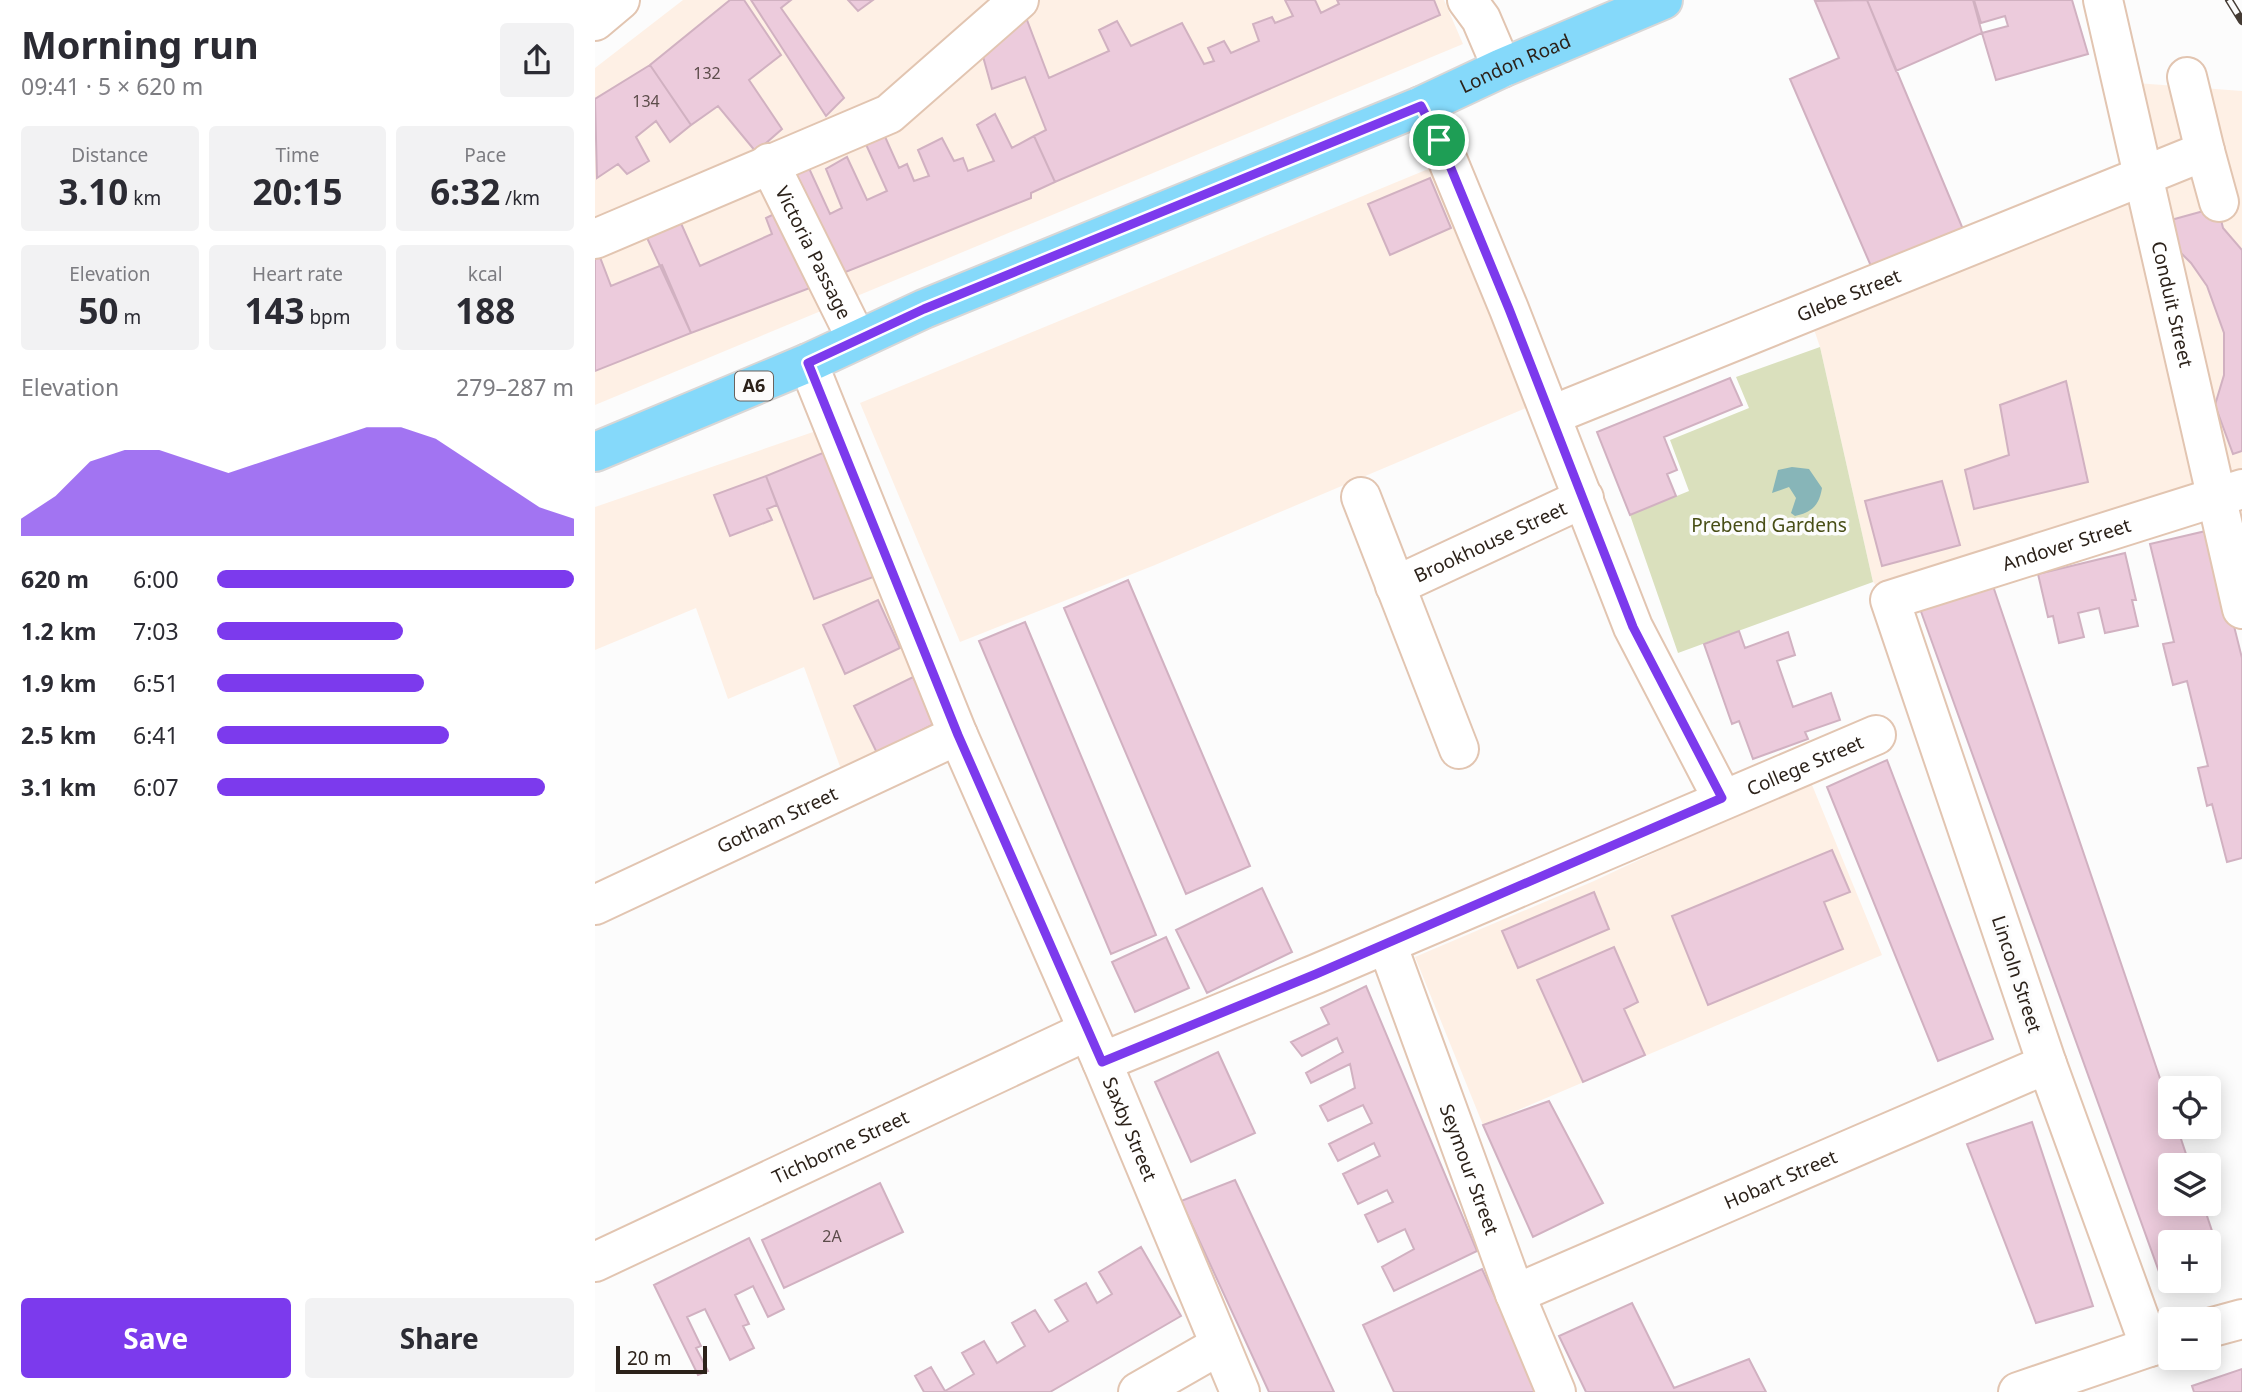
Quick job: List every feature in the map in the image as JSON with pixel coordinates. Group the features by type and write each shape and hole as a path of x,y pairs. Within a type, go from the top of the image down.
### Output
{"main road":[{"name":"London Road","path":"595,452 808,363 1065,250 1421,106 1502,68 1663,0"}],"street":[{"path":"595,21 620,0"},
{"path":"595,239 889,114 1019,0"},
{"path":"1467,0 1481,19 1502,68"},
{"name":"Conduit Street","path":"2103,0 2145,178 2229,492 2242,609"},
{"path":"2186,77 2219,202"},
{"path":"1421,106 1443,149 1552,415 1633,627 1722,798"},
{"name":"Glebe Street","path":"1552,415 2145,178 2205,151"},
{"name":"Victoria Passage","path":"769,163 857,340"},
{"name":"Saxby Street","path":"808,363 958,735 1095,1046 1240,1392"},
{"name":"Andover Street","path":"1890,600 2229,492"},
{"path":"1361,497 1459,749"},
{"name":"Brookhouse Street","path":"1395,586 1584,498"},
{"name":"Lincoln Street","path":"1890,600 2047,1065 2158,1339"},
{"name":"Gotham Street","path":"595,905 958,735"},
{"name":"College Street","path":"1192,1024 1387,944 1722,798 1876,735"},
{"name":"Seymour Street","path":"1387,944 1515,1294 1556,1392"},
{"name":"Tichborne Street","path":"595,1262 1095,1046 1192,1024"},
{"name":"Hobart Street","path":"1515,1294 2047,1065"},
{"path":"2221,1325 2242,1319"},
{"path":"2018,1392 2158,1345"},
{"path":"1138,1392 1220,1346"}],"shaded area":[{"path":"683,0 1444,0 1463,44 595,405 595,68"},
{"path":"2123,82 2242,91 2242,603 2216,496 1890,600 1873,582 1820,347 1808,312 2145,178"},
{"path":"1438,165 1533,405 1155,565 960,642 860,403"},
{"path":"819,430 943,730 842,772 804,667 728,699 696,608 595,650 595,507"},
{"path":"1810,780 1882,955 1483,1125 1415,957 1594,881"}],"green space":[{"name":"Prebend Gardens","path":"1820,347 1873,582 1678,653 1630,515 1689,491 1670,440 1749,408 1736,377"}],"water":[{"path":"1792,467 1809,469 1822,488 1814,507 1795,516 1791,513 1796,498 1789,487 1772,493 1778,470"}],"building":[{"path":"730,0 744,0 781,55 749,80 782,129 756,152 718,106 691,125 650,65"},
{"path":"751,0 791,0 781,8 844,98 826,116"},
{"path":"848,0 873,0 858,11"},
{"path":"1285,0 1315,0 1321,13 1339,4 1337,0 1434,0 1440,15 1055,182 1034,136 1046,130 1025,77 992,89 979,42 1022,7 1049,78 1109,51 1099,30 1117,21 1131,46 1182,23 1204,64 1214,61 1208,48 1224,41 1231,53 1259,41 1253,24 1272,17 1275,23 1293,16"},
{"path":"1867,0 1973,0 1982,33 1896,71"},
{"path":"1867,0 1965,234 1874,273 1790,79 1839,58 1815,1"},
{"path":"1974,0 2072,0 2088,54 1996,80 1982,33 2008,26 2005,16 1981,23"},
{"path":"650,65 691,125 670,142 656,121 636,137 649,161 627,174 618,164 597,178 595,99"},
{"path":"995,114 1012,148 1034,136 1055,182 1031,193 1031,198 838,275 787,159 802,153 830,214 842,208 826,169 847,157 867,200 887,191 859,129 878,121 899,168 907,164 914,181 929,176 918,150 942,138 954,161 963,158 968,171 994,161 977,125"},
{"path":"1430,178 1451,228 1390,255 1368,204"},
{"path":"2218,207 2223,228 2242,250 2242,451 2233,454 2215,405 2224,375 2224,333 2207,286 2178,250 2171,220"},
{"path":"784,209 823,283 691,333 642,227 676,212 700,266 772,234 766,218"},
{"path":"598,252 611,286 662,265 691,333 595,371 595,253"},
{"path":"1730,378 1742,405 1664,437 1677,470 1667,474 1676,496 1630,515 1597,432"},
{"path":"2066,381 2088,482 1974,509 1965,470 2009,455 2000,405"},
{"path":"830,450 876,576 814,599 766,476"},
{"path":"766,476 777,505 767,509 772,520 730,536 714,495"},
{"path":"1942,481 1960,545 1882,566 1865,501"},
{"path":"2210,530 2242,658 2242,858 2227,862 2212,804 2207,806 2198,768 2208,766 2187,681 2173,685 2163,644 2174,642 2150,544"},
{"path":"2125,553 2136,600 2132,600 2138,626 2105,633 2099,608 2078,613 2084,637 2059,643 2053,616 2048,617 2038,574"},
{"path":"1128,580 1250,866 1186,894 1064,608"},
{"path":"1992,583 2159,1076 2158,1139 2181,1139 2186,1153 2158,1153 2158,1216 2207,1216 2212,1230 2158,1230 2158,1269 1919,606"},
{"path":"878,600 900,648 845,674 823,625"},
{"path":"1025,622 1156,935 1111,954 979,641"},
{"path":"1739,631 1745,648 1788,632 1795,655 1777,661 1793,707 1831,693 1840,720 1805,732 1808,739 1753,759 1739,721 1732,724 1704,644"},
{"path":"913,677 936,723 877,753 854,706"},
{"path":"1887,760 1993,1039 1938,1061 1827,787"},
{"path":"1832,850 1850,892 1824,902 1843,949 1708,1005 1672,916"},
{"path":"1262,888 1292,952 1207,993 1176,930"},
{"path":"1594,892 1609,929 1518,968 1502,931"},
{"path":"1166,937 1189,988 1135,1012 1112,962"},
{"path":"1614,947 1638,1002 1624,1009 1645,1055 1583,1082 1537,980"},
{"path":"1366,986 1477,1251 1394,1291 1382,1267 1414,1249 1405,1229 1378,1242 1365,1215 1393,1202 1387,1190 1358,1204 1343,1174 1380,1156 1374,1143 1338,1161 1329,1144 1372,1123 1363,1105 1328,1121 1320,1106 1355,1088 1350,1064 1311,1083 1306,1073 1343,1052 1337,1038 1302,1056 1291,1042 1329,1024 1321,1008"},
{"path":"1218,1052 1255,1133 1191,1162 1155,1082"},
{"path":"1549,1101 1603,1203 1533,1237 1483,1125"},
{"path":"2032,1122 2093,1306 2036,1323 1967,1144"},
{"path":"1235,1180 1334,1392 1269,1392 1181,1201"},
{"path":"880,1183 903,1232 784,1288 762,1240"},
{"path":"749,1238 784,1309 768,1317 753,1286 735,1295 749,1324 743,1326 754,1348 730,1360 705,1309 687,1317 701,1346 696,1348 708,1371 698,1375 654,1285"},
{"path":"1141,1247 1181,1316 1050,1392 924,1392 915,1376 931,1367 945,1391 974,1374 962,1353 984,1341 997,1363 1025,1346 1012,1323 1035,1310 1049,1332 1068,1321 1055,1300 1086,1283 1097,1303 1112,1294 1099,1272"},
{"path":"1482,1269 1539,1392 1394,1392 1363,1325"},
{"path":"1632,1303 1674,1388 1749,1359 1766,1392 1586,1392 1559,1336"},
{"path":"2242,1369 2242,1392 2194,1392 2192,1386"}],"railway":[{"path":"2229,0 2242,21"}],"route":[{"path":"1421,106 1439,140 1552,415 1633,627 1722,798 1316,974 1102,1062 958,735 808,363 924,309 1421,106"}]}
